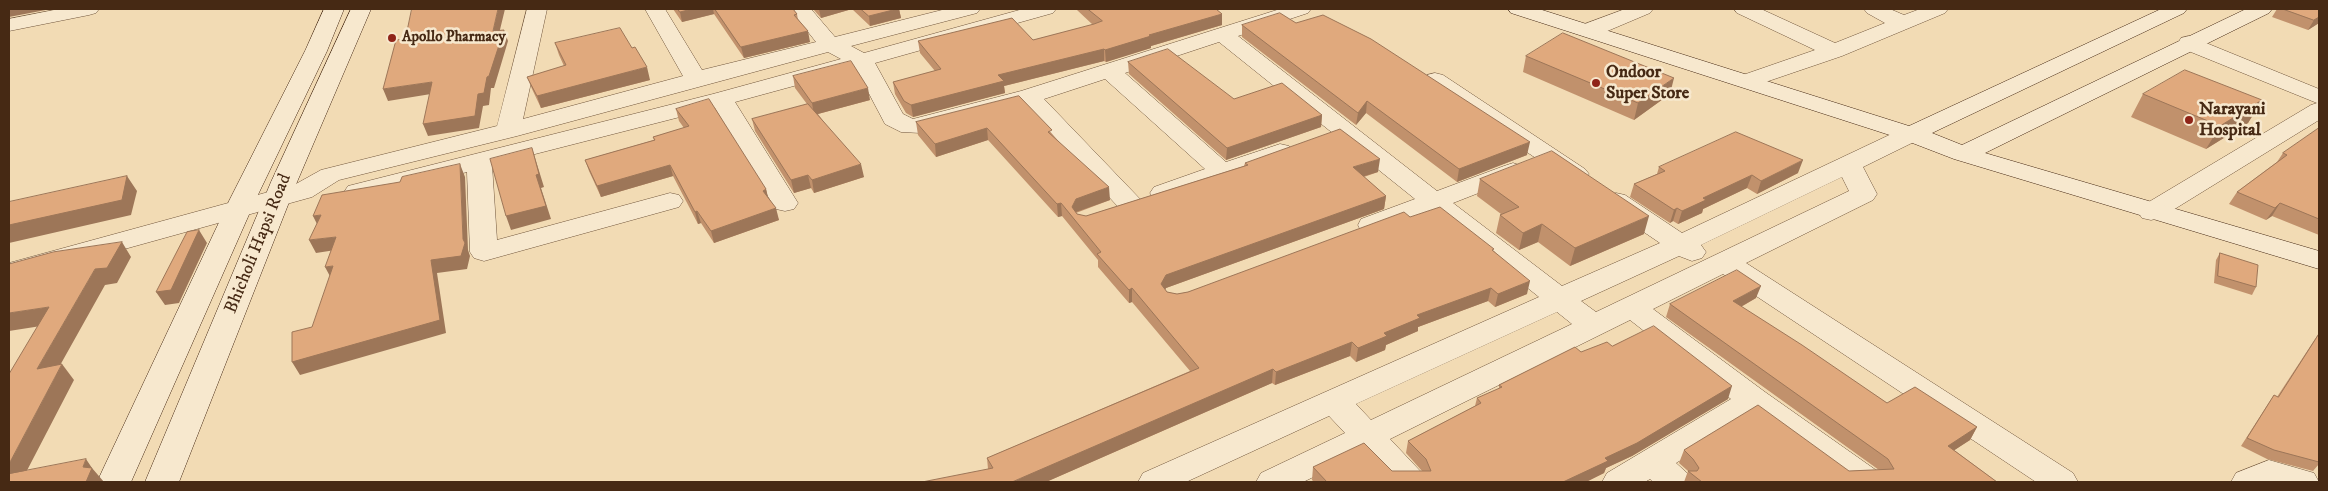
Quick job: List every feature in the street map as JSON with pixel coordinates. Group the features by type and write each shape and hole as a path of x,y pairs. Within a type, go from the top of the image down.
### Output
{"street":[{"path":"9,25 89,9"},
{"path":"114,482 239,208 316,51 334,9"},
{"name":"Bhicholi Hapsi Road","path":"162,482 278,198 361,9"},
{"path":"508,131 537,9"},
{"path":"655,9 696,79"},
{"path":"800,9 829,44 863,61 893,119 910,127 921,126 1029,96 1223,35 1310,11"},
{"path":"9,272 303,191 330,175 508,131 696,79 965,9"},
{"path":"303,191 331,198 478,162 863,61 1046,9"},
{"path":"1518,9 1590,30 1911,134 1963,154 2151,212 2319,260"},
{"path":"1590,30 1643,9"},
{"path":"1744,9 1834,51"},
{"path":"1874,9 1903,23"},
{"path":"1748,81 1834,51 1938,9"},
{"path":"1156,482 1333,400 1681,244 2177,9"},
{"path":"1963,154 2262,9"},
{"path":"1223,35 1341,130 1436,201 1594,326"},
{"path":"2189,43 2319,97"},
{"path":"1108,70 1223,172"},
{"path":"1420,71 1681,244 1719,264 2061,482"},
{"path":"1029,96 1131,205"},
{"path":"721,99 784,203"},
{"path":"2151,212 2319,110"},
{"path":"1105,213 1341,130"},
{"path":"1344,236 1549,157"},
{"path":"478,162 484,252 670,201"},
{"path":"1274,482 1864,194 1849,164"},
{"path":"1632,307 1754,400 1868,482"},
{"path":"1333,400 1410,482"},
{"path":"1619,482 1663,472 1754,400"},
{"path":"2248,482 2269,473 2302,482"}],"building":[{"path":"412,9 498,9 493,31 504,30 489,76 487,77 484,93 478,94 475,116 423,124 432,82 383,89 396,40 405,39"},
{"path":"678,9 692,9 680,12"},
{"path":"715,9 793,9 797,14 794,15 808,31 741,47"},
{"path":"861,9 897,9 869,16"},
{"path":"1088,9 1216,9 1222,14 1105,50 998,75 1004,81 911,105 904,101 893,82 941,69 918,41 1012,18 1033,40 1102,21"},
{"path":"2283,9 2319,9 2319,17 2314,20"},
{"path":"1280,13 1296,23 1323,15 1371,39 1530,142 1459,169 1367,101 1358,113 1242,25"},
{"path":"620,28 632,48 635,47 647,67 537,96 527,77 566,65 555,43"},
{"path":"1563,33 1674,78 1638,103 1526,56"},
{"path":"1168,49 1234,99 1282,83 1322,115 1227,148 1128,62"},
{"path":"851,61 868,88 812,103 793,76"},
{"path":"2185,70 2262,100 2220,126 2143,94"},
{"path":"1019,96 1052,130 1048,132 1109,187 1076,199 1072,207 1077,214 1086,216 1248,165 1245,163 1340,129 1380,159 1353,167 1386,196 1166,275 1161,284 1167,292 1177,294 1188,292 1404,212 1410,217 1440,207 1494,249 1492,250 1530,281 1498,294 1491,288 1417,315 1420,318 1384,333 1387,336 1358,348 1352,342 1276,372 1273,369 1012,482 922,482 993,468 987,458 1199,368 1132,288 1129,290 1097,254 1101,252 1061,203 1057,204 987,128 935,144 916,122"},
{"path":"709,99 766,189 763,191 776,208 711,231 697,211 695,212 670,165 597,186 585,160 655,140 653,137 689,126 676,109"},
{"path":"808,104 861,164 812,180 808,175 791,180 752,119"},
{"path":"2319,128 2319,219 2280,203 2275,208 2237,192 2287,155 2283,153"},
{"path":"1736,132 1803,160 1761,181 1752,175 1703,198 1706,200 1682,211 1677,208 1674,210 1634,184 1665,171 1659,167"},
{"path":"532,148 539,174 536,175 546,206 506,216 490,159"},
{"path":"1552,151 1649,216 1575,248 1542,224 1523,233 1500,215 1519,207 1480,179"},
{"path":"460,164 463,239 465,243 461,256 431,260 440,320 292,362 292,332 312,327 333,266 325,267 336,237 309,240 321,215 313,216 322,195 400,182 402,177"},
{"path":"127,176 122,200 9,225 9,202"},
{"path":"199,230 171,290 156,292 187,232"},
{"path":"122,242 107,268 95,269 37,369 62,364 9,464 9,374 49,307 9,313 9,264 53,252"},
{"path":"2220,253 2258,265 2256,287 2218,276"},
{"path":"1737,270 1761,286 1733,301 1887,403 1915,387 1977,427 1948,446 1997,482 1702,482 1688,471 1697,471 1699,468 1684,450 1758,405 1849,471 1894,469 1888,459 1670,304"},
{"path":"1654,326 1732,386 1637,443 1605,458 1608,461 1563,482 1327,482 1313,467 1364,443 1392,471 1431,471 1426,459 1408,441 1481,403 1477,398 1502,387 1499,385 1575,347 1581,352 1607,342 1612,346"},
{"path":"2319,334 2319,462 2274,450 2247,438 2274,395 2278,397"},
{"path":"86,459 83,467 92,468 86,482 9,482 9,474"}],"place":[{"name":"Apollo Pharmacy","path":"392,38"},
{"name":"Ondoor Super Store","path":"1596,83"},
{"name":"Narayani Hospital","path":"2189,120"}]}
